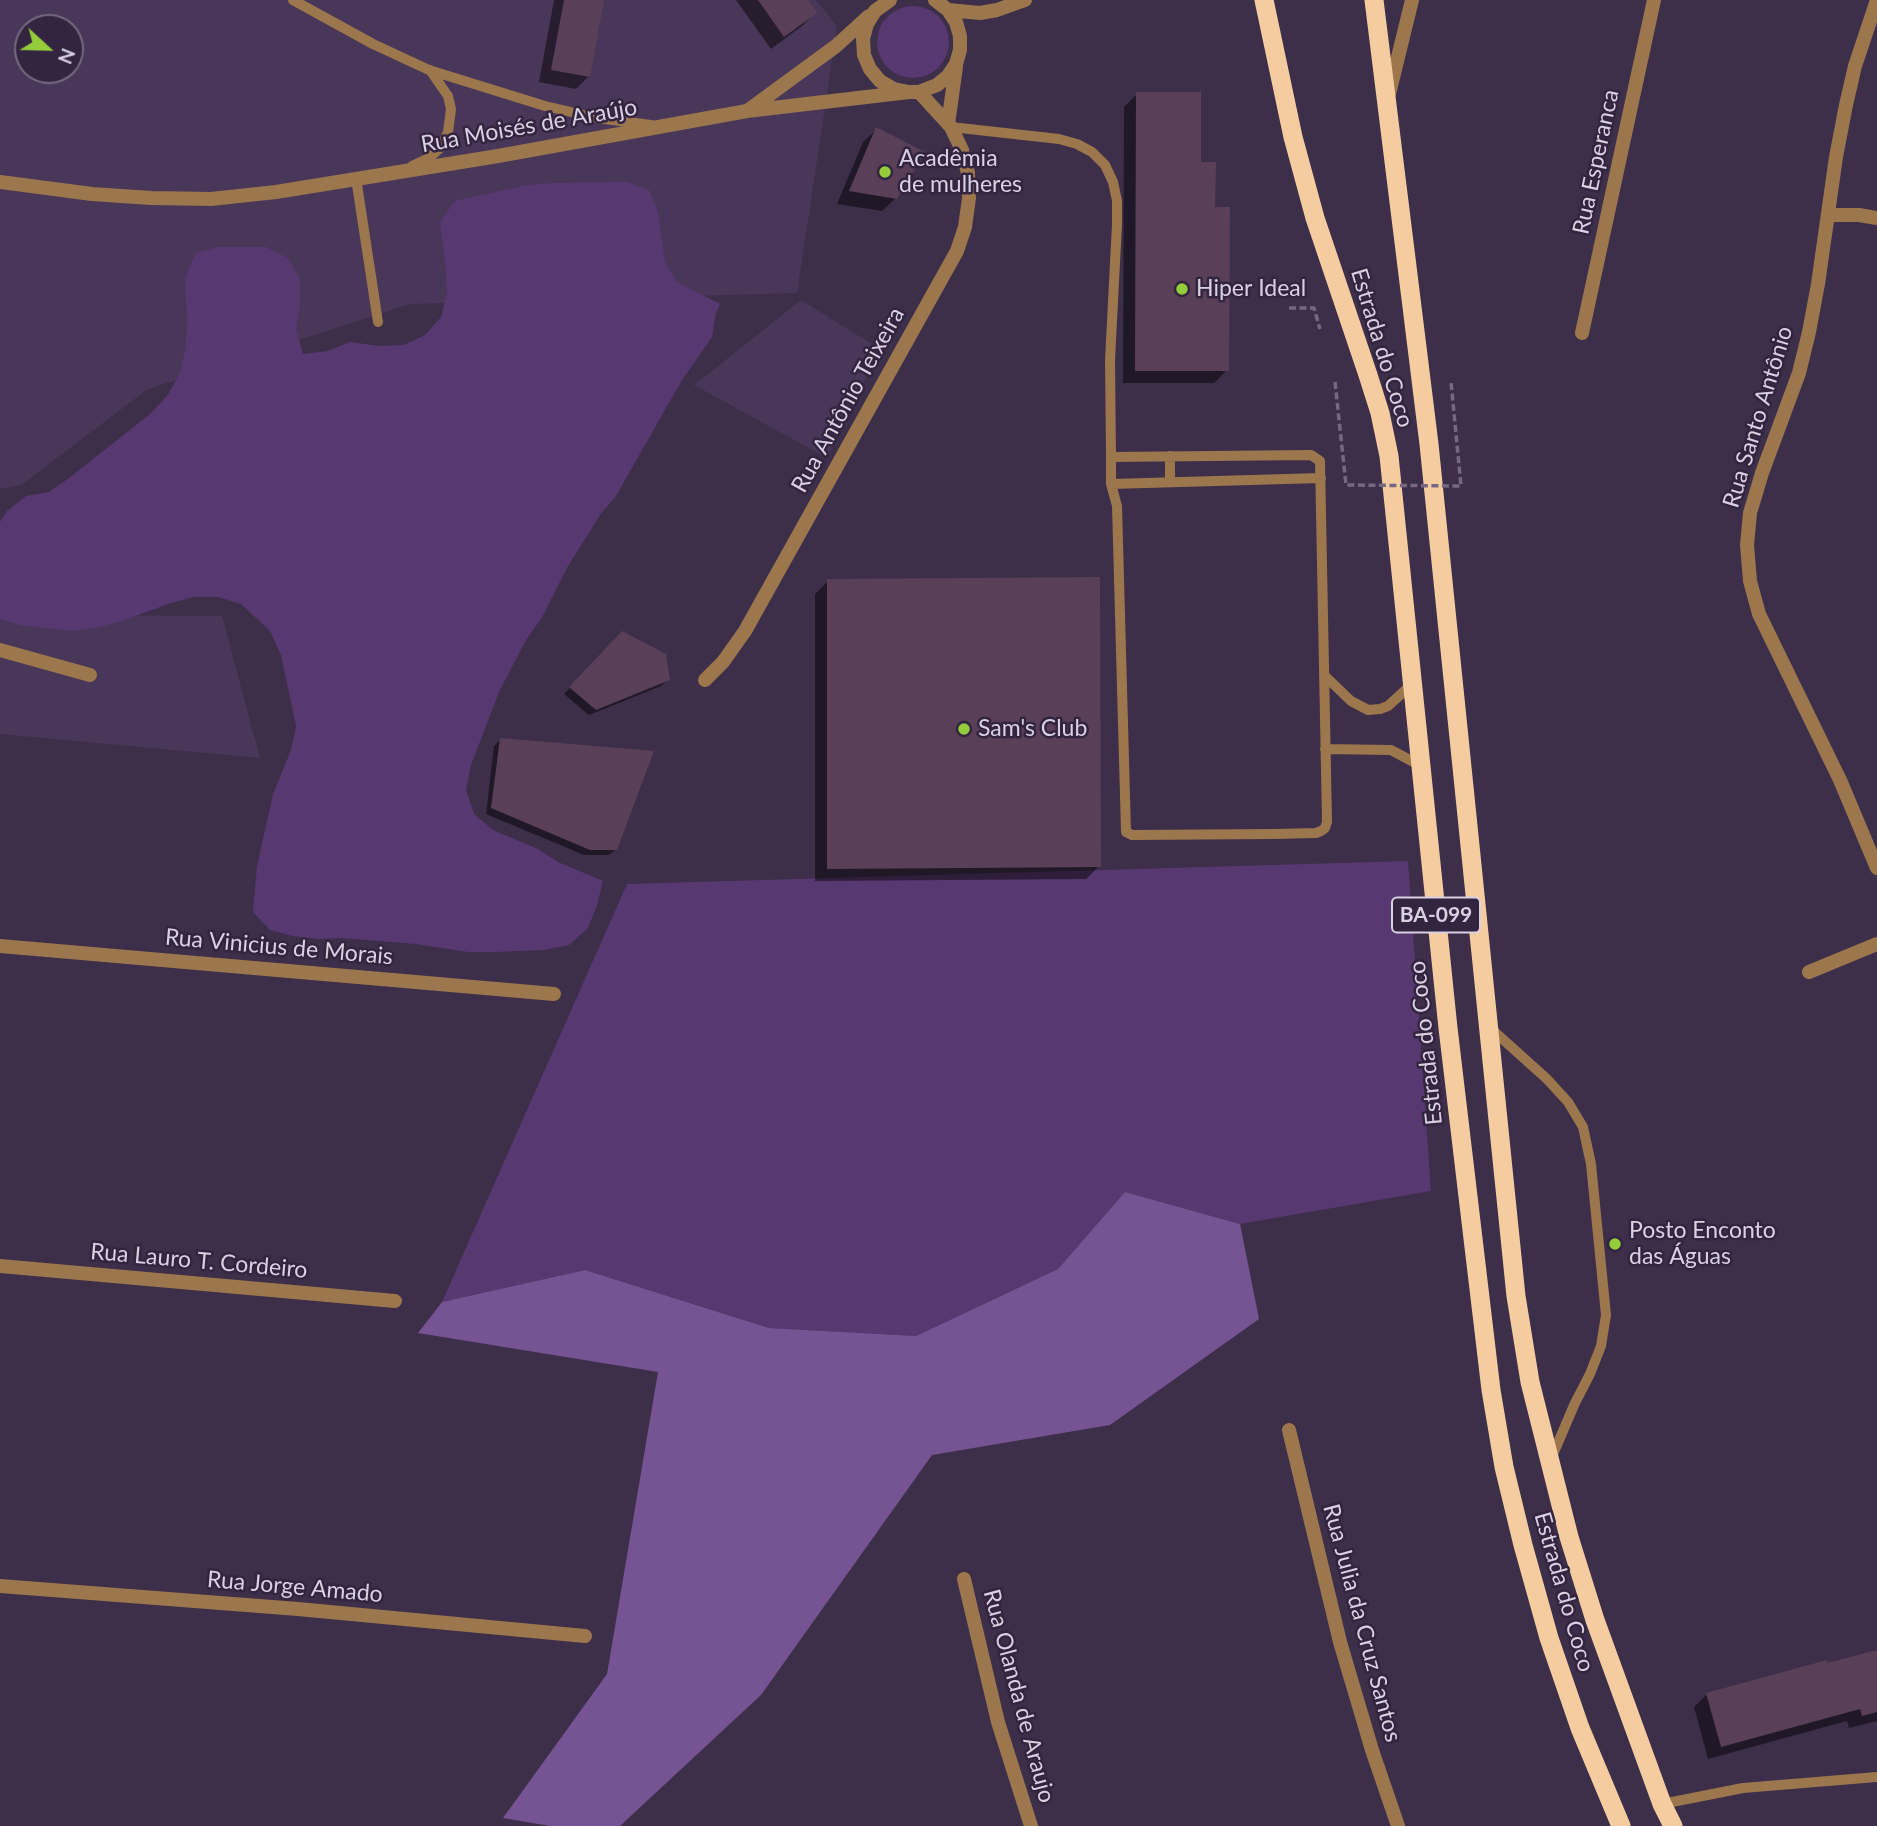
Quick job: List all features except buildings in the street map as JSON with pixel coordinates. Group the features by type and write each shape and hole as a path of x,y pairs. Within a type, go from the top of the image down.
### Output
{"highway":[{"name":"Estrada do Coco","path":"1264,0 1293,137 1315,218 1380,413 1389,456 1448,1028 1479,1298 1504,1467 1549,1638 1580,1728 1621,1826"},
{"name":"Estrada do Coco","path":"1374,0 1429,444 1516,1296 1531,1382 1569,1537 1595,1620 1662,1804 1673,1826"}],"street":[{"path":"944,5 980,13 1025,0"},
{"path":"1387,99 1412,0"},
{"name":"Rua Esperanca","path":"1582,333 1654,0"},
{"name":"Rua Santo Antônio","path":"1877,0 1854,66 1836,157 1818,284 1802,359 1750,513 1747,545 1750,581 1759,614 1840,780 1877,868"},
{"path":"883,4 867,24 863,39 864,55 880,82 894,89 914,92 937,85 948,76 956,64"},
{"path":"747,111 836,46 883,4"},
{"name":"Rua Antônio Teixeira","path":"944,5 956,22 960,36 949,126"},
{"name":"Rua Antônio Teixeira","path":"705,680 723,662 745,631 957,251 965,228 969,198 968,173 961,150 949,126 914,92"},
{"name":"Rua Moisés de Araújo","path":"0,182 92,194 211,199 276,192 511,154 747,111 914,92"},
{"path":"1829,215 1877,218"},
{"path":"0,650 90,676"},
{"path":"1810,972 1877,944"},
{"name":"Rua Vinicius de Morais","path":"0,946 554,994"},
{"name":"Rua Lauro T. Cordeiro","path":"0,1266 395,1301"},
{"name":"Rua Julia da Cruz Santos","path":"1289,1430 1340,1642 1371,1750 1398,1826"},
{"name":"Rua Olanda de Araujo","path":"964,1578 998,1722 1031,1826"},
{"name":"Rua Jorge Amado","path":"0,1586 298,1609 585,1636"}],"lane":[{"path":"293,0 373,44 429,69 545,106 662,127"},
{"path":"403,170 429,158 441,147 448,132 451,109 448,96 429,69"},
{"path":"949,126 1059,139 1077,144 1092,152 1105,165 1113,181 1117,201 1117,224 1110,360 1111,484 1117,506 1126,832 1132,835 1284,834 1321,831 1327,822 1320,461 1311,455 1111,457"},
{"path":"356,178 378,322"},
{"path":"1170,456 1170,481"},
{"path":"1219,456 1219,480"},
{"path":"1267,456 1267,479"},
{"path":"1111,484 1321,478"},
{"path":"1324,675 1351,701 1368,710 1388,706 1412,684"},
{"path":"1325,749 1391,750 1421,766"},
{"path":"1488,1026 1547,1079 1568,1102 1583,1127 1591,1164 1606,1315 1601,1346 1551,1459"},
{"path":"1662,1804 1743,1788 1877,1777"}],"path":[{"path":"1289,308 1314,308 1320,329"},
{"path":"1335,382 1346,485 1461,486 1451,382"}],"shaded area":[{"path":"0,0 816,0 837,27 797,293 410,304 148,389 21,485 0,489"},
{"path":"913,6 933,12 943,22 949,42 943,62 933,72 913,78 893,72 883,62 877,42 883,22 893,12"},
{"path":"627,182 649,190 658,212 665,262 677,282 720,304 712,337 682,380 616,496 600,515 568,566 541,619 526,640 499,692 471,765 466,790 474,814 493,830 603,881 588,928 569,945 544,950 495,952 468,952 416,944 342,938 318,939 270,930 253,912 257,866 273,794 291,750 296,726 281,655 270,631 241,604 218,597 194,597 122,621 71,631 20,625 0,619 0,522 7,511 26,496 49,492 69,478 150,414 167,396 180,373 185,351 185,277 196,253 218,247 266,247 288,258 300,280 296,329 303,354 328,351 350,342 380,346 404,345 425,335 441,317 447,293 440,222 455,201 527,185"},
{"path":"801,300 880,349 827,458 694,385"},
{"path":"0,611 68,615 222,616 260,758 0,734"},
{"path":"1408,861 1431,1191 1240,1224 1125,1192 1058,1269 916,1336 769,1328 585,1270 442,1302 627,884"},
{"path":"1125,1192 1240,1224 1259,1319 1110,1425 932,1455 761,1695 620,1826 550,1826 503,1818 607,1674 658,1372 418,1333 442,1302 585,1270 769,1328 916,1336 1058,1269"}],"place":[{"name":"Acadêmia de mulheres","path":"885,172"},
{"name":"Hiper Ideal","path":"1182,289"},
{"name":"Sam's Club","path":"964,729"},
{"name":"Posto Enconto das Águas","path":"1615,1244"}]}
